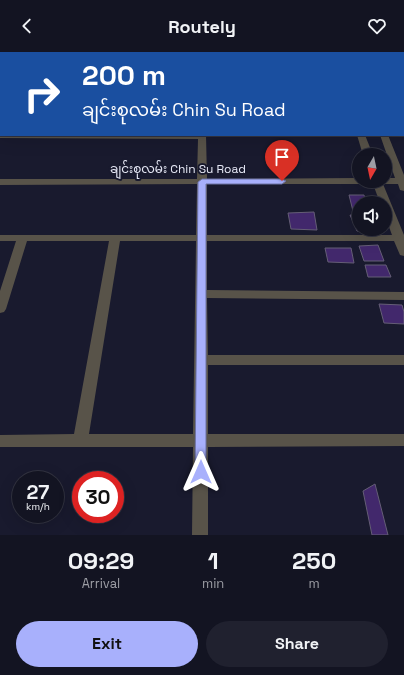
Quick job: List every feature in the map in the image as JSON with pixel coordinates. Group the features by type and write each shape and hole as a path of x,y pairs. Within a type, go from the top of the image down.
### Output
{"street":[{"path":"200,535 202,136"},
{"path":"361,136 366,148"},
{"path":"384,136 403,184"},
{"name":"ချင်းစုလမ်း Chin Su Road","path":"0,182 352,181"},
{"name":"ချင်းစုလမ်း Chin Su Road","path":"392,183 403,184"},
{"path":"380,188 401,238 404,252"},
{"path":"0,238 401,238"},
{"path":"0,309 23,238"},
{"path":"80,441 114,239"},
{"path":"202,294 404,296"},
{"path":"201,360 404,360"},
{"path":"0,441 404,440"}],"building":[{"path":"349,195 364,195 352,196 352,207"},
{"path":"314,212 317,230 291,229 288,213"},
{"path":"378,245 384,261 364,261 359,246"},
{"path":"325,248 351,248 354,263 328,262"},
{"path":"365,265 386,265 391,277 368,277"},
{"path":"379,304 402,305 404,312 404,324 384,323"},
{"path":"375,484 388,535 372,535 363,491"}],"route":[{"path":"201,472 202,182 282,181"}]}
